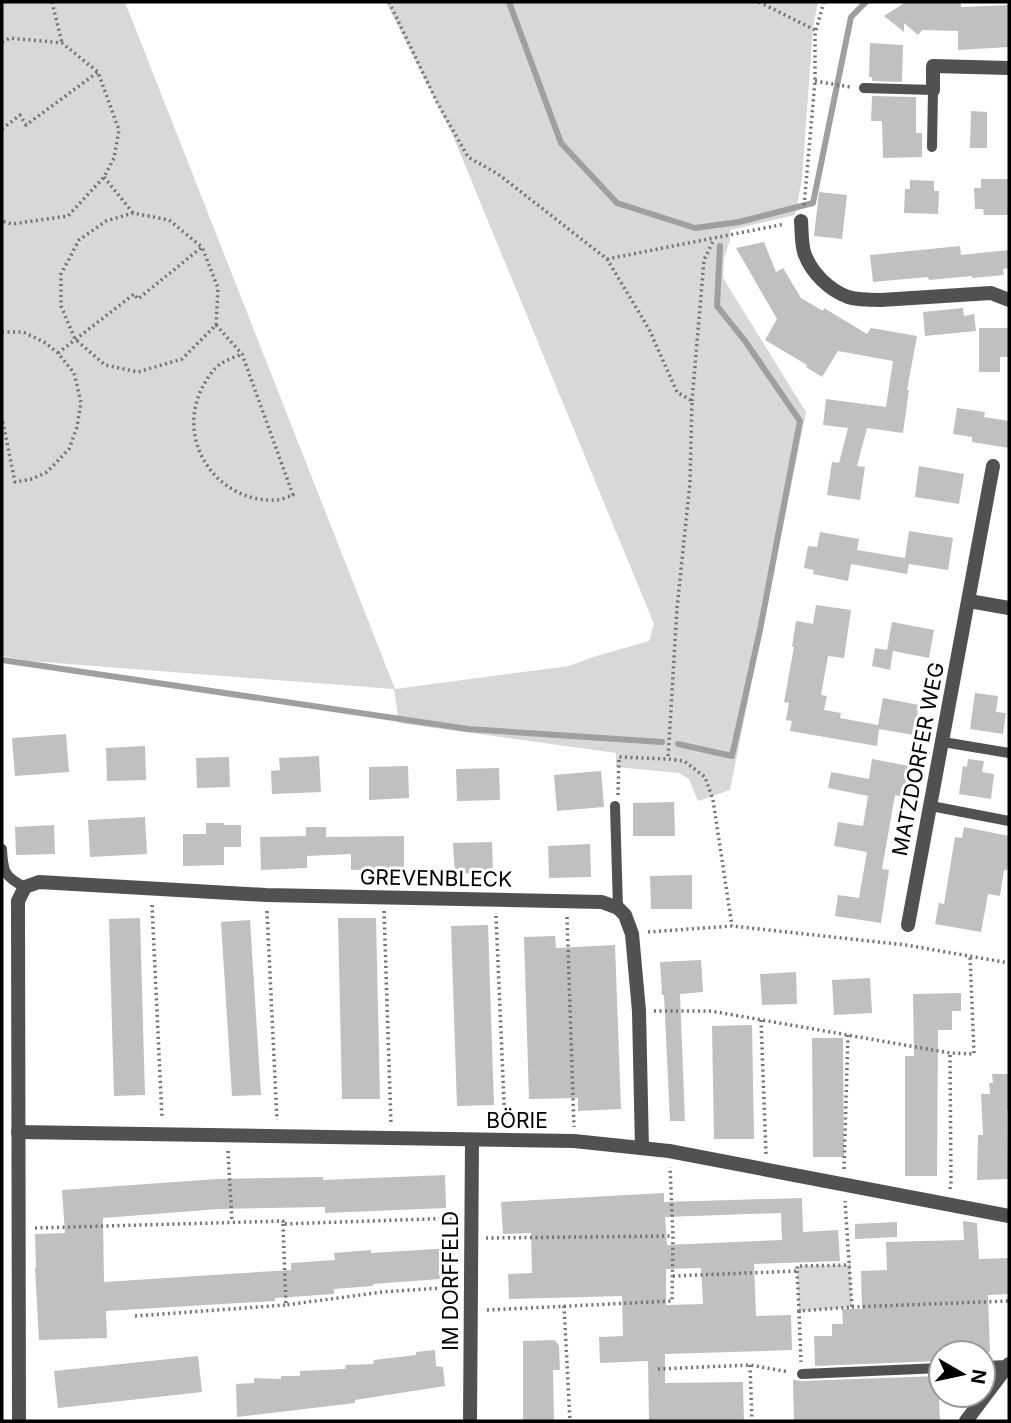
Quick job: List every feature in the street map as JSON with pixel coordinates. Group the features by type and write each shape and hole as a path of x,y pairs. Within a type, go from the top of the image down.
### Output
{"street":[{"path":"933,90 933,66 1009,68"},
{"path":"801,221 804,253 815,272 830,287 846,296 881,300 991,293 1009,300"},
{"name":"MATZDORFER WEG","path":"908,925 993,466"},
{"path":"970,601 1009,608"},
{"name":"GREVENBLECK","path":"25,887 40,882 266,895 602,902 618,908"},
{"path":"19,1421 18,901 25,887"},
{"path":"618,908 625,915 632,934 639,1011 642,1148"},
{"name":"BÖRIE","path":"18,1132 574,1141 669,1151 1009,1216"},
{"name":"IM DORFFELD","path":"470,1421 472,1140"},
{"path":"966,1421 1009,1365"}],"lane":[{"path":"864,88 933,90 932,147"},
{"path":"943,741 1009,752"},
{"path":"615,806 618,908"},
{"path":"931,806 1009,821"},
{"path":"2,849 3,870 11,881 25,887"},
{"path":"802,1374 927,1369"}],"path":[{"path":"52,2 62,43"},
{"path":"390,2 437,102 468,157 498,174 607,259 649,329 677,392 692,401"},
{"path":"759,2 816,30"},
{"path":"804,202 815,80 816,30 824,2"},
{"path":"2,42 10,38 62,43 98,72 119,130 114,158 104,177 68,216 12,224 2,221"},
{"path":"2,129 20,115 26,125 98,72"},
{"path":"815,80 843,87"},
{"path":"104,177 133,213"},
{"path":"133,213 169,220 202,247 218,288 216,325 182,359 138,372 105,365 75,339 61,306 61,274 79,240 106,221 133,213"},
{"path":"607,259 801,221"},
{"path":"668,758 704,260 714,239"},
{"path":"58,353 134,294 138,299 202,247"},
{"path":"216,325 242,354 293,495 275,501 250,498 228,487 203,460 196,441 194,419 199,395 209,375 220,363 242,354"},
{"path":"2,332 23,332 44,342 58,353 74,373 81,402 77,427 69,449 47,472 32,479 15,482 2,418"},
{"path":"615,806 618,799 619,757 684,761 705,777 713,800 732,926"},
{"path":"151,889 163,1134"},
{"path":"266,895 278,1137"},
{"path":"384,898 391,1138"},
{"path":"496,900 506,1141"},
{"path":"566,901 574,1141"},
{"path":"632,934 732,926 906,945 1009,963"},
{"path":"639,1011 711,1011 950,1053 974,1054 970,956"},
{"path":"761,1020 767,1171"},
{"path":"848,1034 844,1185 852,1307"},
{"path":"946,1204 951,1184 950,1053"},
{"path":"227,1136 232,1222"},
{"path":"471,1311 672,1301 673,1236 669,1151"},
{"path":"19,1228 283,1221 284,1224 471,1217"},
{"path":"284,1224 286,1305"},
{"path":"470,1238 673,1236"},
{"path":"658,1369 750,1365 802,1374 797,1266 850,1265"},
{"path":"673,1276 797,1271"},
{"path":"135,1316 286,1305 382,1292 471,1286"},
{"path":"799,1311 1009,1301"},
{"path":"564,1306 570,1421"},
{"path":"750,1365 752,1421"}],"shaded area":[{"path":"2,2 125,2 395,689 569,666 649,641 654,624 453,136 386,2 818,2 813,28 802,179 795,215 730,230 724,258 723,278 806,412 730,790 698,801 689,779 679,773 616,767 616,753 399,723 394,689 29,661 2,656"},
{"path":"850,1265 852,1307 799,1311 797,1266"}],"building":[{"path":"906,2 961,2 961,7 1009,5 1009,47 958,50 958,31 922,30 918,35 904,23 904,32 884,16"},
{"path":"870,43 903,45 902,82 872,81 872,77 869,77"},
{"path":"872,96 916,97 916,133 922,133 922,157 883,158 882,121 871,121"},
{"path":"971,111 987,112 987,148 970,148"},
{"path":"981,179 1009,179 1009,215 984,215 983,209 975,209 974,188 981,188"},
{"path":"910,180 934,181 934,191 939,191 938,214 904,213 905,189 910,189"},
{"path":"819,192 847,195 842,239 814,236"},
{"path":"764,242 776,272 783,268 801,298 823,311 824,308 867,334 871,328 917,336 907,390 903,433 867,428 857,466 865,467 860,500 827,495 832,462 839,463 848,428 823,425 826,399 886,407 893,361 838,351 822,377 765,340 777,319 736,248"},
{"path":"960,246 961,255 1009,250 1009,268 1003,269 1004,275 873,282 870,255"},
{"path":"963,308 964,316 974,314 976,331 925,336 923,312"},
{"path":"979,328 1009,328 1009,357 1000,357 1000,372 979,372"},
{"path":"957,408 985,412 984,417 1009,421 1009,448 972,442 972,437 953,434"},
{"path":"919,466 964,474 959,504 915,497"},
{"path":"909,531 953,538 948,570 909,564 907,574 851,564 848,581 813,574 814,570 804,568 808,546 817,547 820,532 859,539 857,550 905,558"},
{"path":"816,605 851,610 844,658 828,656 821,695 827,696 824,710 841,713 840,718 878,725 883,698 919,705 914,735 879,729 877,746 790,731 792,721 786,720 789,703 784,702 796,621 813,624"},
{"path":"892,622 934,630 929,658 893,651 890,670 872,666 875,648 887,650"},
{"path":"975,693 998,696 996,712 1006,713 1003,734 970,729"},
{"path":"66,734 69,772 15,776 12,738"},
{"path":"145,746 146,780 107,781 106,748"},
{"path":"319,756 321,792 272,794 271,771 280,770 279,758"},
{"path":"229,757 230,787 197,788 196,758"},
{"path":"872,759 909,766 903,797 895,795 882,869 889,870 881,923 835,916 838,895 859,898 867,852 834,846 838,822 863,826 868,796 828,788 831,772 869,779"},
{"path":"968,759 984,761 982,772 994,774 991,799 959,794 963,766 967,767"},
{"path":"408,766 409,798 369,800 369,767"},
{"path":"499,768 500,800 457,801 456,769"},
{"path":"601,771 604,807 557,811 554,775"},
{"path":"674,802 675,836 633,836 633,803"},
{"path":"145,817 147,854 90,857 88,820"},
{"path":"206,823 241,825 241,847 224,847 224,865 183,866 183,834 206,834"},
{"path":"54,825 55,854 16,855 15,827"},
{"path":"306,827 326,827 326,837 404,836 404,869 351,870 351,854 307,856 307,868 261,870 260,837 306,836"},
{"path":"964,827 1009,836 1009,858 1000,896 988,894 981,932 935,924 939,903 944,904 955,837 962,838"},
{"path":"492,842 493,872 455,874 453,843"},
{"path":"590,844 591,877 549,878 548,846"},
{"path":"692,875 692,909 651,909 650,876"},
{"path":"140,918 145,1095 114,1096 109,919"},
{"path":"338,918 376,918 380,1099 342,1099"},
{"path":"250,920 261,1095 232,1096 221,922"},
{"path":"488,925 494,1105 457,1106 451,926"},
{"path":"555,936 556,948 615,945 621,1109 578,1111 578,1098 529,1099 524,937"},
{"path":"701,960 703,992 680,994 685,1121 670,1121 660,962"},
{"path":"796,972 797,1004 762,1005 760,974"},
{"path":"870,978 872,1013 834,1015 832,980"},
{"path":"961,993 961,1011 952,1011 952,1030 938,1030 937,1176 905,1176 905,1056 914,1056 913,994"},
{"path":"752,1025 754,1139 714,1139 712,1026"},
{"path":"812,1038 843,1038 844,1157 813,1157"},
{"path":"992,1074 1009,1074 1008,1179 977,1180 978,1135 983,1135 981,1094 990,1094"},
{"path":"445,1175 446,1208 325,1213 325,1207 219,1209 103,1218 104,1282 291,1270 291,1263 335,1260 334,1253 451,1248 453,1278 334,1289 334,1294 275,1298 275,1301 106,1311 107,1338 39,1340 35,1234 65,1233 62,1190 217,1179 323,1177 323,1180"},
{"path":"664,1193 664,1202 802,1198 803,1232 838,1230 840,1261 754,1264 756,1316 791,1315 792,1350 665,1354 665,1383 743,1382 744,1421 649,1421 648,1361 600,1363 599,1337 623,1336 622,1296 509,1299 508,1274 532,1273 531,1233 503,1234 501,1202","holes":["781,1213 782,1240 667,1245 665,1217","701,1268 703,1304 666,1305 666,1269"]},
{"path":"963,1221 977,1223 979,1259 1009,1258 1009,1294 988,1295 990,1339 927,1339 927,1361 815,1366 814,1336 832,1336 832,1324 843,1324 842,1309 862,1309 861,1271 887,1270 886,1242 964,1240"},
{"path":"897,1222 897,1237 855,1239 855,1224"},
{"path":"555,1340 559,1346 560,1370 553,1370 554,1421 523,1421 523,1341"},
{"path":"435,1350 436,1366 443,1367 445,1386 355,1400 355,1403 237,1417 236,1384 254,1383 254,1378 281,1379 281,1376 300,1376 300,1371 345,1369 346,1365 373,1364 374,1360"},
{"path":"198,1356 202,1392 58,1408 54,1371"},
{"path":"927,1376 927,1409 939,1409 940,1421 794,1421 793,1380"}],"waterway":[{"path":"509,2 561,143 617,203 695,228 739,222 813,203 851,17 866,2"},
{"path":"678,744 732,756 760,630 800,421 745,341 717,306 720,246"},
{"path":"2,660 468,729 662,742"}]}
